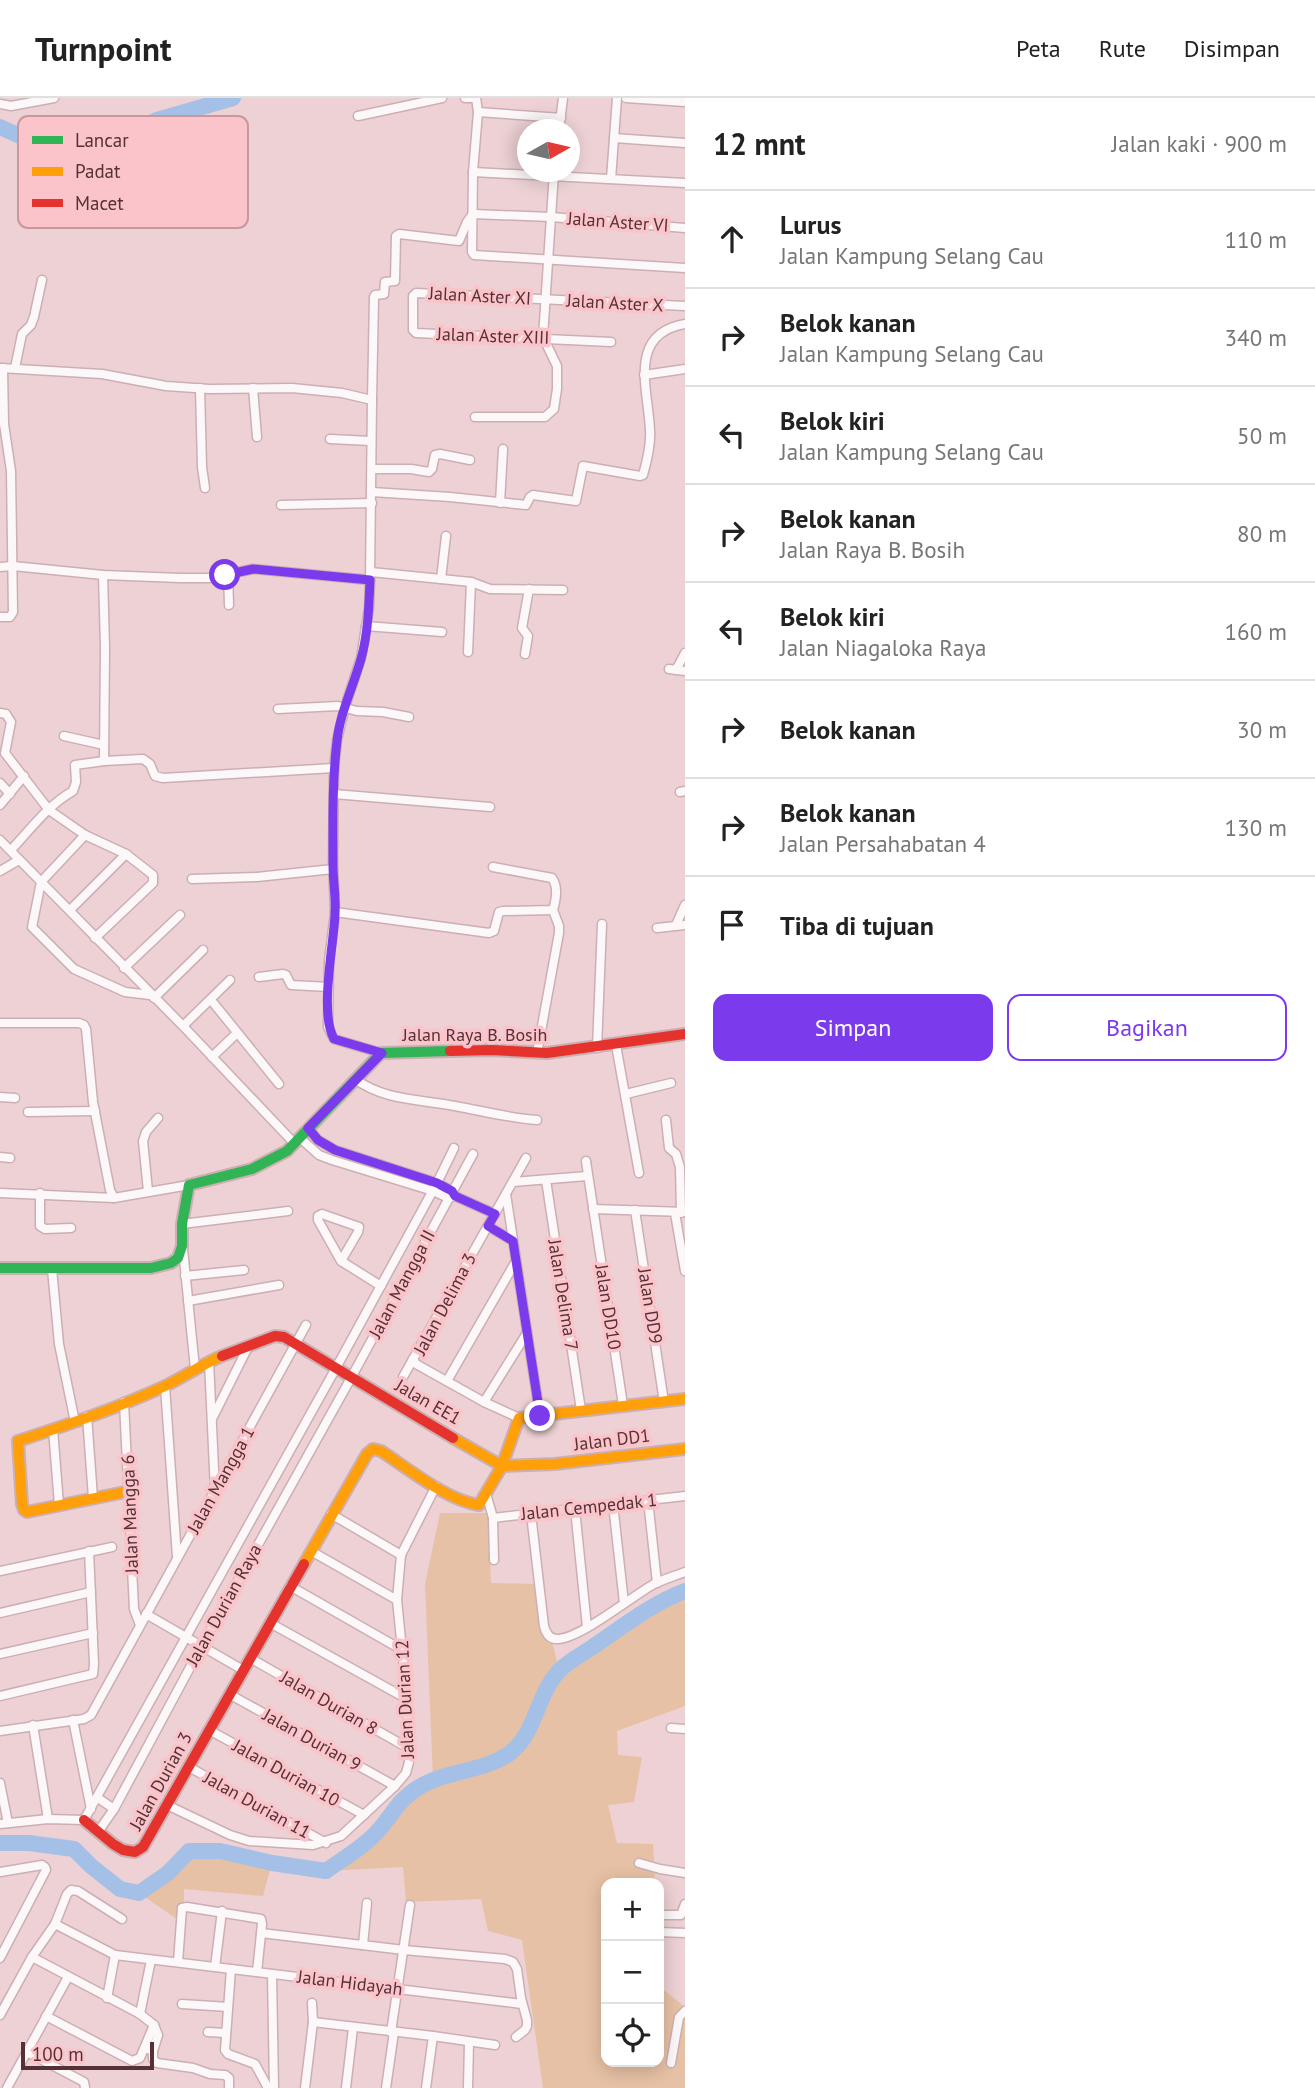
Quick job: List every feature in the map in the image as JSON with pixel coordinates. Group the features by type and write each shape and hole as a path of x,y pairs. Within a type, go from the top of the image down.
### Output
{"street":[{"path":"358,116 442,98"},
{"path":"465,98 476,98 478,112 473,172 472,254 685,268"},
{"path":"478,112 561,118 563,98"},
{"path":"611,179 617,98"},
{"path":"626,98 685,102"},
{"path":"0,104 11,106 51,99"},
{"path":"614,138 685,143"},
{"path":"473,172 517,173"},
{"path":"580,176 685,183"},
{"path":"475,417 545,417 554,409 557,366 543,337 553,182"},
{"path":"382,1053 334,1039 328,1027 329,961 335,912 334,768 345,707 361,658 371,576 374,297 384,294 385,282 395,282 396,236 402,233 459,241 467,222 474,214"},
{"name":"Jalan Aster VI","path":"474,214 551,217 685,228"},
{"path":"15,368 22,334 31,325 34,317 42,280"},
{"name":"Jalan Aster XI","path":"414,294 545,299"},
{"name":"Jalan Aster XIII","path":"414,294 413,330 416,333 611,342"},
{"name":"Jalan Aster X","path":"545,299 685,306"},
{"path":"372,492 526,505 533,495 576,501 583,466 643,475 651,433 644,363 656,338 685,324"},
{"path":"0,617 10,617 13,612 10,471 4,424 2,368 118,376 166,386 292,388 372,400"},
{"path":"644,375 685,369"},
{"path":"200,388 205,488"},
{"path":"253,388 257,437"},
{"path":"330,439 371,441"},
{"path":"500,503 503,449"},
{"path":"372,469 429,471 432,469 435,455 440,454 470,460"},
{"path":"281,505 372,503"},
{"path":"441,579 446,536"},
{"path":"0,567 103,575 209,578 253,569 441,579 471,582 490,589 563,590"},
{"path":"228,574 229,605"},
{"path":"103,575 104,761"},
{"path":"468,652 471,582"},
{"path":"525,654 528,636 522,628 530,589"},
{"path":"366,625 442,632"},
{"path":"677,670 685,653"},
{"path":"278,709 345,707 409,717"},
{"path":"0,713 6,714 11,722 2,753 24,776 49,810 85,835 126,854 153,875 153,883 95,938"},
{"path":"64,736 104,745"},
{"path":"10,850 49,810 73,791 76,782 75,765 143,759 148,761 155,776 163,778 334,768"},
{"path":"0,805 24,776"},
{"path":"0,783 10,794"},
{"path":"334,794 490,807"},
{"path":"85,835 41,882 32,928 74,968 125,992 152,996"},
{"path":"0,840 297,1140 319,1155 332,1160 435,1187"},
{"path":"70,910 126,854"},
{"path":"0,871 19,860"},
{"path":"493,867 552,878 554,881 553,910 560,929 537,1053"},
{"path":"192,879 257,877 333,869"},
{"path":"657,928 680,925 685,905"},
{"path":"335,912 489,933 494,931 499,912 553,910"},
{"path":"124,968 180,915"},
{"path":"597,1048 602,924"},
{"path":"152,996 203,950"},
{"path":"259,977 283,974 291,985 329,987"},
{"path":"183,1026 230,979"},
{"path":"211,1000 279,1084"},
{"path":"0,1023 84,1025 95,1111 110,1190 114,1198"},
{"path":"212,1056 237,1033"},
{"name":"Jalan Raya B. Bosih","path":"189,1185 263,1165 278,1157 382,1053 492,1050 537,1053 597,1048 685,1034"},
{"path":"616,1045 639,1173"},
{"path":"355,1079 368,1088 390,1096 537,1120"},
{"path":"626,1094 671,1083"},
{"path":"0,1097 15,1098"},
{"path":"28,1112 95,1111"},
{"path":"148,1191 143,1141 146,1132 158,1118"},
{"path":"666,1121 669,1148 677,1156 681,1171 680,1213 685,1271"},
{"path":"308,1128 318,1140 335,1150 435,1187 495,1214"},
{"name":"Jalan Mangga II","path":"336,1368 454,1148"},
{"name":"Jalan Mangga II","path":"351,1378 473,1154"},
{"path":"0,1157 10,1158"},
{"name":"Jalan Delima 3","path":"519,1418 446,1381 416,1364 413,1359 526,1158"},
{"name":"Jalan DD10","path":"586,1161 623,1405"},
{"path":"513,1182 587,1176"},
{"name":"Jalan Delima 7","path":"546,1180 581,1410"},
{"path":"0,1193 114,1198 189,1185 182,1224 195,1369"},
{"path":"40,1193 40,1226 46,1229 71,1228"},
{"path":"506,1194 540,1416"},
{"path":"593,1209 680,1213"},
{"name":"Jalan DD9","path":"635,1210 664,1402"},
{"path":"182,1224 288,1211"},
{"path":"341,1261 359,1227 322,1214 318,1216 318,1220 341,1261 380,1286"},
{"path":"488,1226 513,1241"},
{"path":"0,1268 151,1268 171,1263 178,1258 183,1247"},
{"path":"446,1381 516,1261"},
{"path":"52,1269 58,1344 75,1422"},
{"path":"185,1276 244,1270"},
{"path":"188,1301 279,1285"},
{"name":"Jalan Mangga 1","path":"73,1720 91,1715 306,1325"},
{"path":"484,1402 528,1333"},
{"path":"130,1491 27,1512 22,1504 19,1441 165,1386 209,1361 275,1336 284,1337 295,1344"},
{"name":"Jalan EE1","path":"295,1344 502,1466"},
{"path":"212,1420 248,1347"},
{"path":"403,1377 413,1359"},
{"path":"209,1361 215,1494"},
{"name":"Jalan Durian Raya","path":"84,1820 336,1368"},
{"name":"Jalan Durian Raya","path":"98,1832 114,1809 351,1378"},
{"path":"165,1386 177,1559"},
{"path":"436,1486 472,1505 479,1505 502,1466 519,1418 685,1399"},
{"name":"Jalan Mangga 6","path":"124,1402 134,1609 140,1625"},
{"path":"87,1416 93,1498"},
{"path":"53,1429 59,1505"},
{"name":"Jalan Durian 3","path":"84,1820 123,1850 135,1852 144,1847 367,1454 373,1449 381,1451 436,1486"},
{"name":"Jalan DD1","path":"502,1466 555,1464 685,1449"},
{"name":"Jalan Durian 12","path":"326,1843 341,1836 407,1773 410,1762 407,1699 397,1600 401,1555 436,1486"},
{"path":"486,1493 493,1518 494,1559"},
{"name":"Jalan Cempedak 1","path":"493,1518 685,1496"},
{"path":"648,1500 657,1583"},
{"path":"613,1504 624,1603"},
{"path":"575,1509 587,1627"},
{"path":"331,1514 401,1555"},
{"path":"531,1514 546,1634 551,1638 560,1639 587,1627 657,1583 685,1572"},
{"path":"0,1571 112,1547"},
{"path":"0,1696 93,1674 89,1551"},
{"path":"311,1551 397,1600"},
{"path":"290,1587 404,1651"},
{"path":"0,1613 91,1592"},
{"path":"146,1614 243,1670"},
{"path":"270,1623 407,1699"},
{"path":"0,1654 93,1633"},
{"name":"Jalan Durian 8","path":"250,1658 408,1748"},
{"name":"Jalan Durian 9","path":"229,1695 395,1786"},
{"path":"0,1731 73,1720 91,1808"},
{"path":"33,1725 48,1819"},
{"path":"671,1728 685,1729"},
{"name":"Jalan Durian 10","path":"209,1730 363,1815"},
{"name":"Jalan Durian 11","path":"189,1767 326,1843"},
{"path":"0,1783 4,1823 48,1819 84,1820"},
{"path":"98,1798 114,1809"},
{"path":"167,1805 230,1835 249,1841 313,1846 326,1843"},
{"path":"639,1863 660,1870 685,1873"},
{"path":"0,1872 42,1865 46,1870 0,1958"},
{"path":"0,2015 36,1959 71,1890 78,1891 122,1919"},
{"path":"363,1945 367,1903"},
{"path":"664,1915 681,1915 685,1903"},
{"path":"386,2088 410,1905"},
{"path":"178,1962 182,1908 222,1911 261,1919 257,1972"},
{"path":"215,1967 222,1911"},
{"name":"Jalan Hidayah","path":"55,1924 115,1955 522,2004"},
{"path":"664,1932 685,1933"},
{"path":"261,1933 513,1962 517,1969 527,2026 516,2037"},
{"path":"107,1998 115,1955"},
{"path":"36,1959 140,2014 154,2025 149,2049 140,2058 132,2061 46,2016"},
{"path":"140,2014 151,1960"},
{"path":"231,1969 226,2053 255,2064 268,2088"},
{"path":"272,1973 274,2088"},
{"path":"6,2086 68,1977"},
{"path":"305,2088 313,2022 312,2003"},
{"path":"182,2004 228,2007"},
{"path":"671,2063 679,2017 685,2011"},
{"path":"313,2022 495,2045"},
{"path":"346,2088 353,2028"},
{"path":"208,2032 226,2034"},
{"path":"426,2088 433,2036"},
{"path":"468,2088 469,2042"},
{"path":"149,2049 157,2063 225,2075 229,2078 229,2088"},
{"path":"27,2052 83,2082 85,2088"}],"shaded area":[{"path":"440,1513 488,1513 491,1583 538,1584 559,1670 648,1608 685,1591 685,1706 617,1731 618,1755 642,1757 634,1802 608,1805 617,1843 653,1844 655,1878 601,1878 601,2067 664,2067 664,1990 685,2007 685,2088 543,2088 522,1940 488,1931 481,1899 406,1902 403,1867 326,1871 374,1835 399,1802 433,1779 425,1584"},
{"path":"189,1851 220,1851 272,1863 263,1896 184,1889 184,1924 139,1893 168,1873"}],"waterway":[{"path":"171,116 233,98"},
{"path":"0,127 18,135"},
{"path":"0,1843 29,1843 74,1849 120,1889 139,1893 168,1873 189,1851 220,1851 272,1863 326,1871 368,1841 399,1804 421,1786 489,1764 510,1753 526,1735 546,1691 563,1667 649,1609 685,1591"}],"traffic: fast":[{"path":"0,1268 151,1268 171,1263 178,1258 182,1246 182,1224 189,1185 252,1169 287,1151 381,1053 450,1051"}],"traffic: slow":[{"path":"130,1491 27,1512 22,1504 18,1441 129,1402 222,1356"},
{"path":"304,1564 367,1454 373,1449 381,1451 454,1497 479,1505 502,1466 519,1418 685,1399"},
{"path":"453,1438 502,1466 555,1464 685,1449"}],"traffic: jam":[{"path":"450,1051 547,1053 685,1034"},
{"path":"222,1356 275,1336 284,1337 453,1438"},
{"path":"84,1820 123,1850 135,1852 143,1847 304,1564"}],"route":[{"path":"225,575 244,569 263,569 300,575 370,580 369,608 361,658 347,698 337,740 334,768 335,912 329,961 328,1027 334,1039 382,1053 308,1128 318,1140 335,1150 437,1183 452,1191 455,1196 495,1214 488,1226 513,1241 540,1416"}]}
